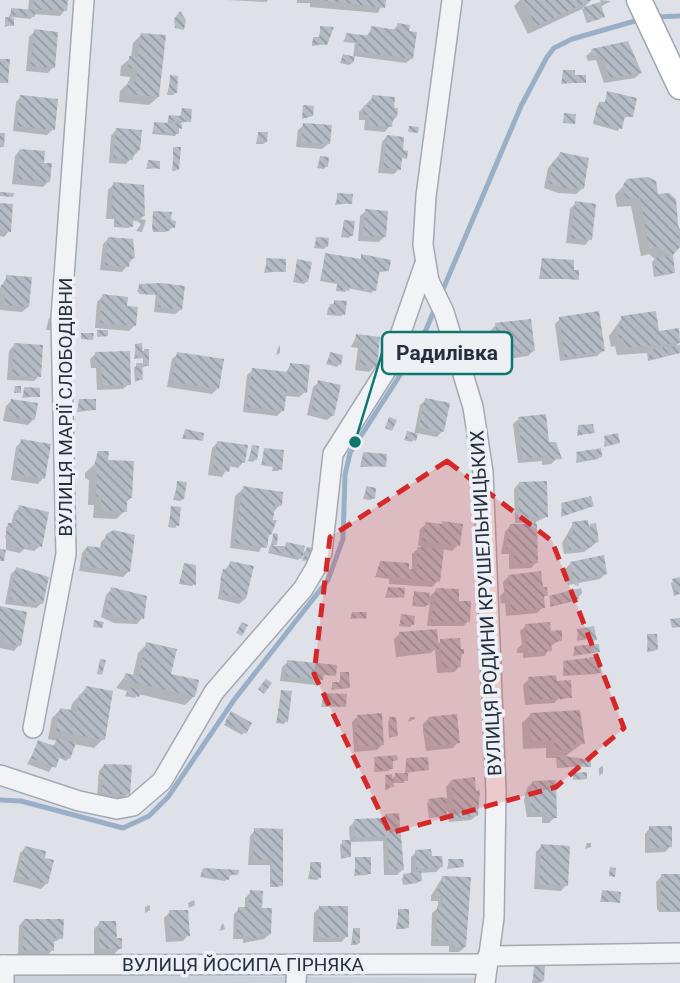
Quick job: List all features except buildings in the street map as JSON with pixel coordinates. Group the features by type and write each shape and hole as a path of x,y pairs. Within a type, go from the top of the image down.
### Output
{"main road":[{"path":"640,1 680,87"}],"street":[{"name":"ВУЛИЦЯ МАРІЇ СЛОБОДІВНИ","path":"33,728 66,554 61,318 85,0"},
{"name":"ВУЛИЦЯ РОДИНИ КРУШЕЛЬНИЦЬКИХ","path":"452,0 423,219 424,266 444,312 473,407 483,472 484,555 496,792 494,918 486,968"},
{"path":"0,775 79,801 117,808 133,806 162,781 214,692 303,589 315,569 322,552 333,454 390,364 424,266"},
{"name":"ВУЛИЦЯ ЙОСИПА ГІРНЯКА","path":"3,971 297,973 486,968 680,953"}],"highlighted area":[{"path":"447,461 552,541 624,728 556,787 390,833 314,674 330,537"}],"shaded area":[{"path":"0,975 476,978 475,983 0,983"}],"waterway":[{"path":"655,17 680,16"},
{"path":"441,294 521,106 547,57 554,48 572,39 642,19"},
{"path":"0,800 21,801 123,828 149,816 168,797 234,700 328,580 343,539 345,475 350,453 420,344 436,306"}],"place":[{"name":"Радилівка","path":"355,442"}]}
